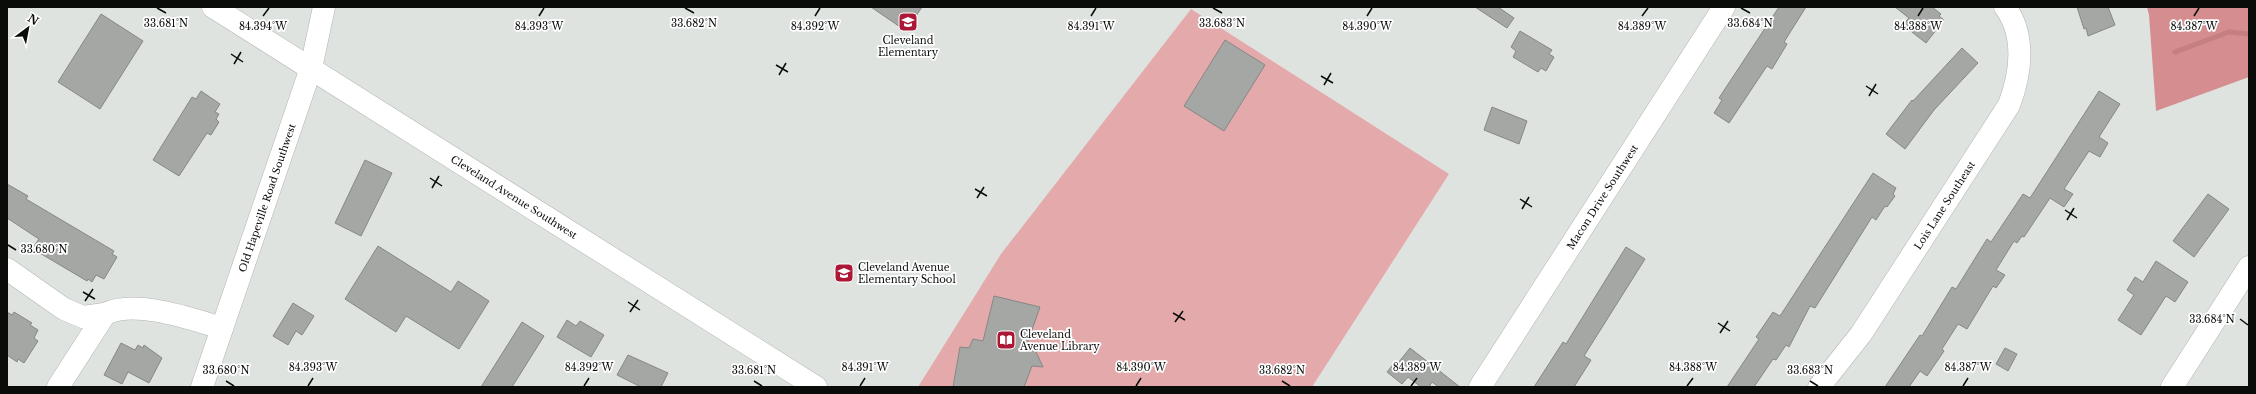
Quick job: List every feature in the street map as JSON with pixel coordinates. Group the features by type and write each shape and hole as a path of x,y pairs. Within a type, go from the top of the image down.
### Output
{"street":[{"name":"Cleveland Avenue Southwest","path":"213,7 816,387"},
{"name":"Old Hapeville Road Southwest","path":"202,387 311,68 324,7"},
{"name":"Macon Drive Southwest","path":"1480,387 1724,7"},
{"name":"Lois Lane Southeast","path":"1819,387 1861,334 2009,104 2016,86 2020,60 2017,33 2005,7"},
{"path":"2172,387 2249,267"},
{"path":"7,269 64,309 83,317 124,310 165,311 222,328"},
{"path":"58,387 106,314"}],"shaded area":[{"path":"2147,7 2249,7 2249,77 2156,111 2149,15"},
{"path":"1191,9 1449,174 1312,387 918,387 1001,254"}],"building":[{"name":"Cleveland Elementary","path":"871,7 922,7 906,31"},
{"path":"1475,7 1498,7 1514,18 1507,28"},
{"path":"1779,7 1806,7 1784,42 1787,44 1772,69 1767,66 1729,123 1714,113 1722,100 1719,98"},
{"path":"1895,7 1932,7 1941,14 1939,16 1944,20 1926,43 1903,25 1909,18"},
{"path":"2077,7 2108,7 2115,25 2088,36 2086,28 2084,29"},
{"path":"101,14 143,41 100,109 58,82"},
{"path":"1520,31 1552,50 1549,54 1554,57 1546,71 1541,68 1538,72 1513,57 1516,51 1511,47"},
{"path":"1225,40 1265,65 1224,131 1184,106"},
{"path":"1962,48 1978,63 1934,110 1905,149 1886,134 1912,100 1913,101"},
{"path":"201,91 220,104 215,112 219,114 216,119 219,122 211,135 207,133 179,176 153,160 192,97 196,99"},
{"path":"2099,91 2120,104 2099,137 2108,143 2100,157 2089,151 2064,189 2073,194 2064,207 2050,198 2024,237 2022,236 2017,243 2014,241 1996,270 2005,275 1996,288 1993,286 1967,329 1958,324 1942,349 1944,351 1927,376 1920,371 1909,387 1885,387 1920,335 1922,336 1952,287 1956,289 1987,239 1991,242 2023,194 2030,198"},
{"path":"1492,107 1527,121 1519,144 1484,130"},
{"path":"365,160 392,173 361,236 335,223"},
{"path":"1873,173 1896,188 1893,194 1895,196 1887,207 1885,206 1876,220 1872,217 1815,308 1810,306 1789,347 1786,345 1776,360 1773,359 1754,387 1727,387 1759,339 1756,337 1773,312 1780,316"},
{"path":"7,184 28,196 26,199 114,251 112,254 117,257 104,279 96,275 92,282 88,279 87,281 38,252 40,249 34,246 39,239 7,218"},
{"path":"2208,194 2229,209 2194,257 2173,241"},
{"path":"378,246 451,292 458,281 489,301 459,349 406,316 396,332 345,299"},
{"path":"1626,247 1645,259 1584,356 1591,360 1574,387 1534,387 1563,342 1566,344"},
{"path":"2156,261 2188,282 2175,302 2166,296 2141,335 2118,320 2134,295 2127,290 2135,277 2143,282"},
{"name":"Cleveland Avenue Library","path":"994,296 1040,307 1027,344 1036,352 1043,367 1032,366 1024,387 953,387 960,347 969,348 973,339 983,341"},
{"path":"293,303 314,316 302,335 296,331 288,345 273,336"},
{"path":"7,312 12,315 14,312 32,323 30,325 38,330 34,338 38,341 24,363 18,359 17,362 7,355"},
{"path":"567,320 576,326 580,321 604,335 591,357 557,337"},
{"path":"522,322 544,336 512,387 481,387"},
{"path":"121,343 135,350 138,345 143,348 144,345 162,358 149,383 128,372 122,384 104,375"},
{"path":"1410,348 1460,387 1439,387 1432,382 1429,387 1421,387 1408,377 1402,384 1387,372 1396,361 1398,363"},
{"path":"2005,348 2017,354 2008,371 1996,364"},
{"path":"628,355 668,373 661,387 641,387 617,375"}],"waterway":[{"path":"2175,52 2229,32 2249,34"}],"place":[{"name":"Cleveland Elementary","path":"908,22"},
{"name":"Cleveland Avenue Elementary School","path":"844,273"},
{"name":"Cleveland Avenue Library","path":"1006,340"}]}
